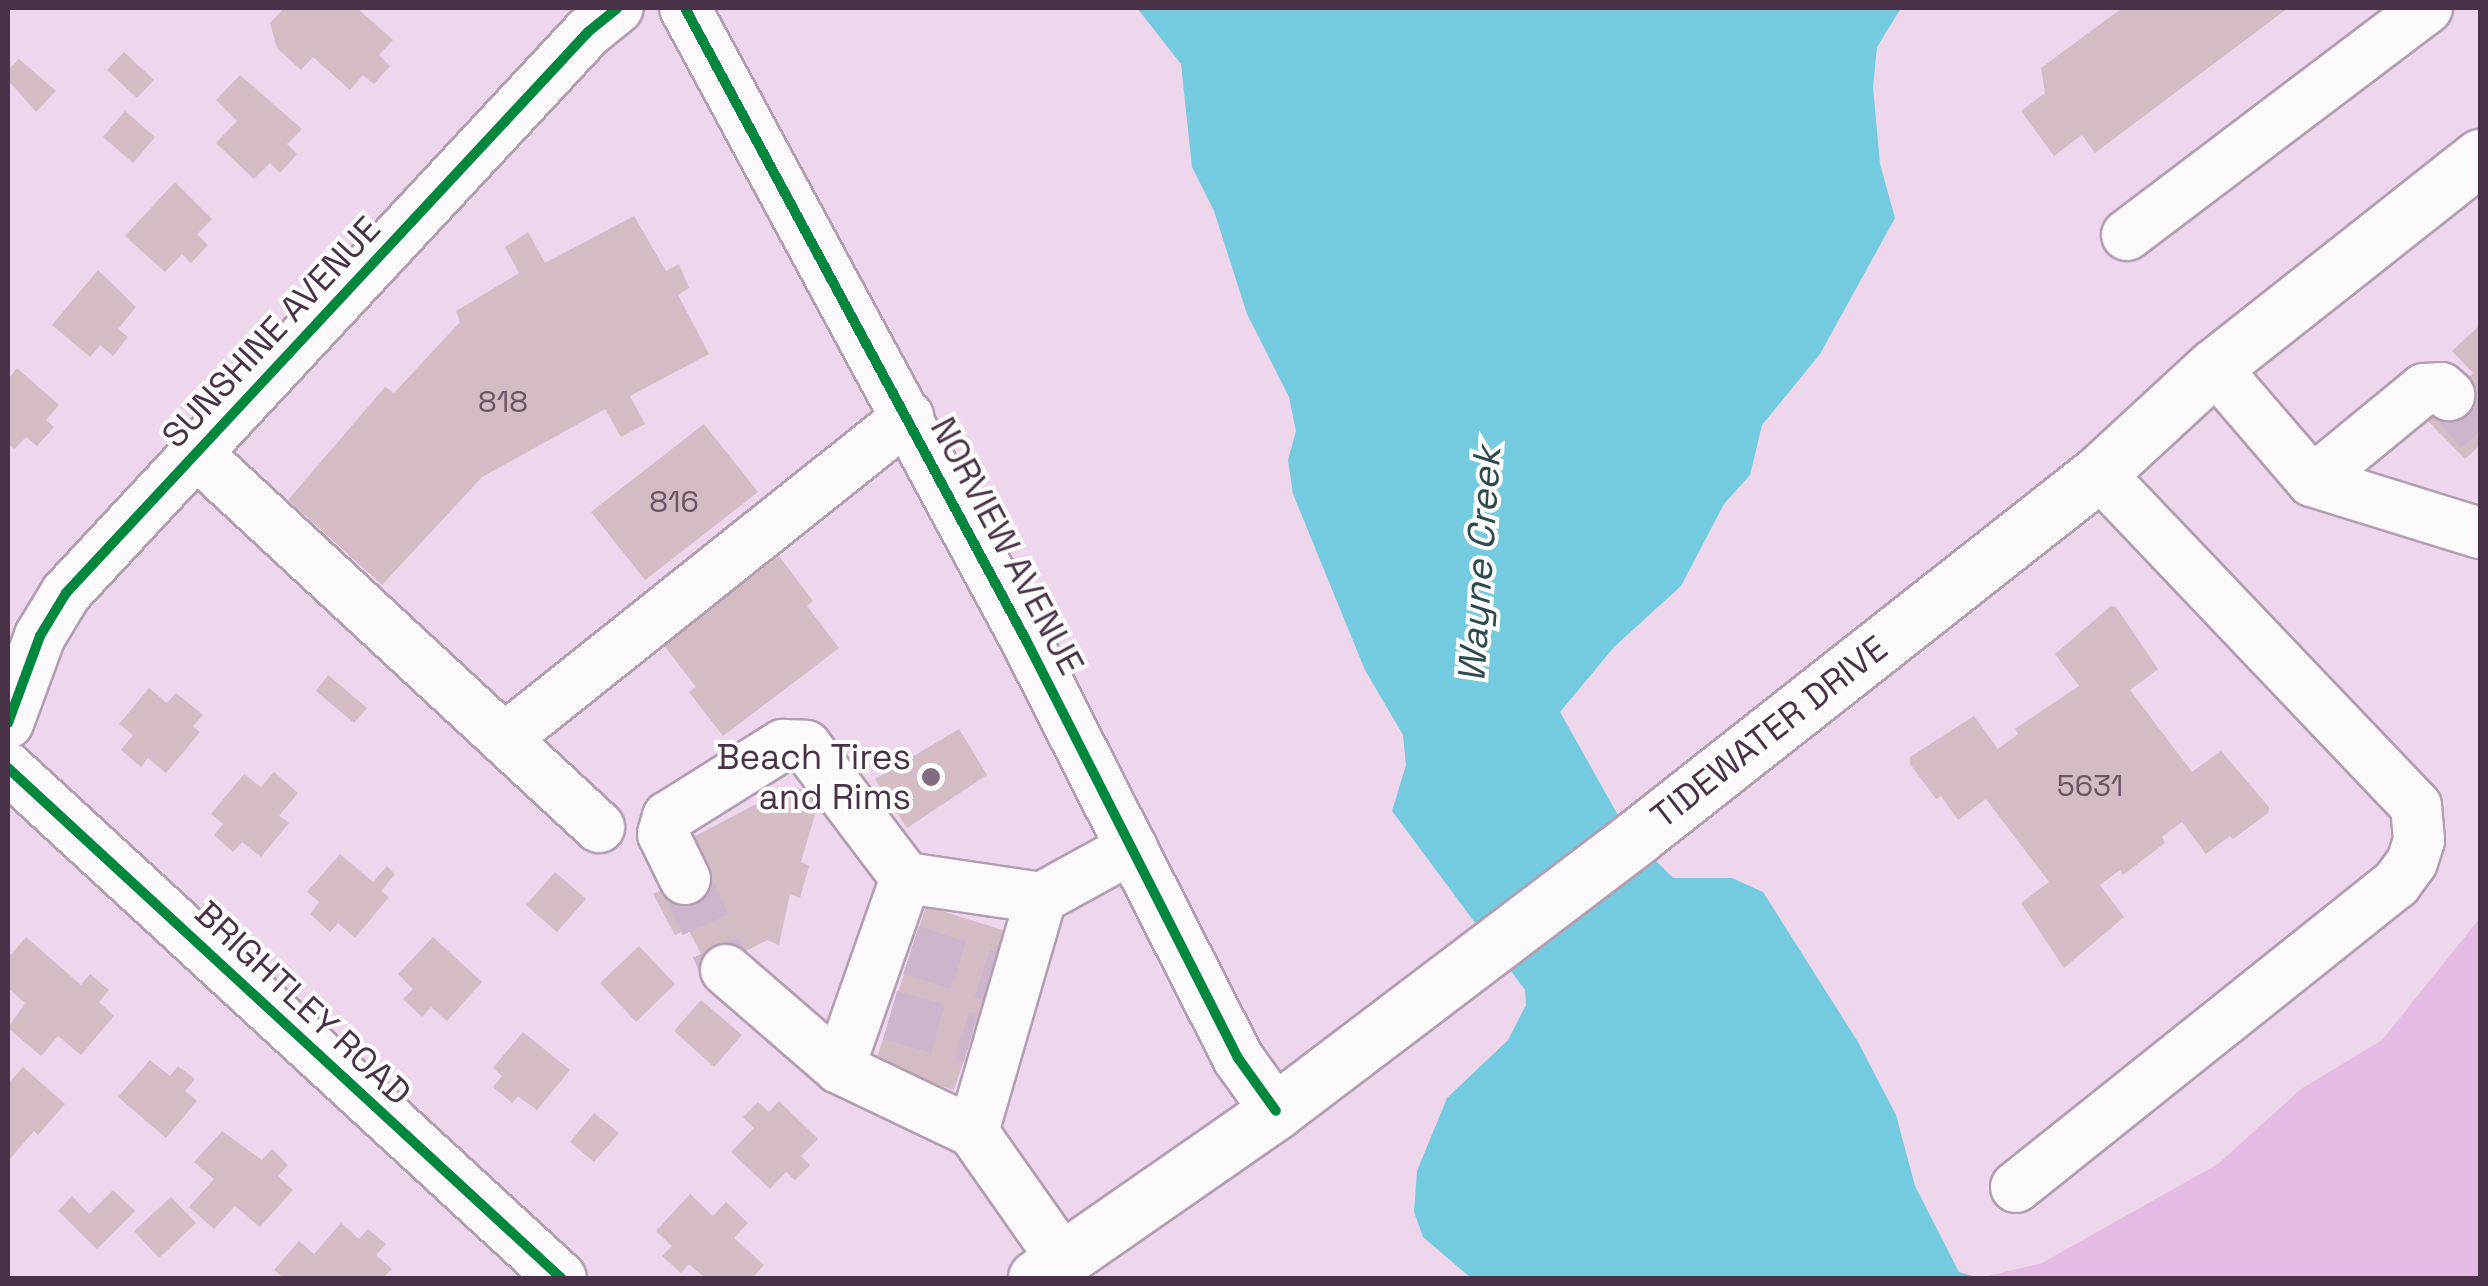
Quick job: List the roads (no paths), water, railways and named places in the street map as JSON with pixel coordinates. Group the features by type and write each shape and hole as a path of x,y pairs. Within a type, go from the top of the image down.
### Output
{"highway":[{"name":"TIDEWATER DRIVE","path":"1050,1269 1276,1111 1638,836 2099,473 2214,366 2480,157"}],"street":[{"name":"SUNSHINE AVENUE","path":"8,724 40,636 66,593 588,32 618,8"},
{"name":"NORVIEW AVENUE","path":"684,8 908,418 1238,1058 1276,1111"},
{"path":"2126,235 2427,8"},
{"path":"2214,366 2312,480 2480,533"},
{"path":"2312,480 2424,389 2441,388 2449,395"},
{"path":"504,739 908,418"},
{"path":"196,453 598,827"},
{"path":"2016,1187 2396,884 2412,862 2419,840 2416,806 2099,473"},
{"path":"684,880 662,834 668,818 784,744 806,746 906,878 898,946 876,1010 839,1068"},
{"name":"BRIGHTLEY ROAD","path":"8,768 560,1278"},
{"path":"973,1132 984,1042 1003,981 1041,898 1132,848"},
{"path":"906,878 1041,898"},
{"path":"726,970 839,1068 973,1132 1050,1269"}],"water":[{"name":"Wayne Creek","path":"1137,8 1901,8 1877,47 1873,87 1880,164 1895,218 1820,354 1762,425 1750,475 1724,504 1681,586 1614,647 1560,712 1628,833 1673,878 1732,878 1763,892 1858,1042 1896,1115 1915,1186 1959,1272 1979,1278 1471,1278 1423,1237 1414,1212 1417,1171 1447,1098 1508,1040 1526,1005 1525,990 1392,811 1406,765 1403,735 1365,670 1293,494 1288,460 1296,431 1289,397 1247,314 1214,211 1192,167 1181,64"}],"tunnel":[{"path":"2449,395 2480,432"},
{"path":"685,879 726,970"},
{"path":"911,950 991,976"},
{"path":"890,1015 971,1038"}],"place":[{"name":"Beach Tires and Rims","path":"931,777"}]}
